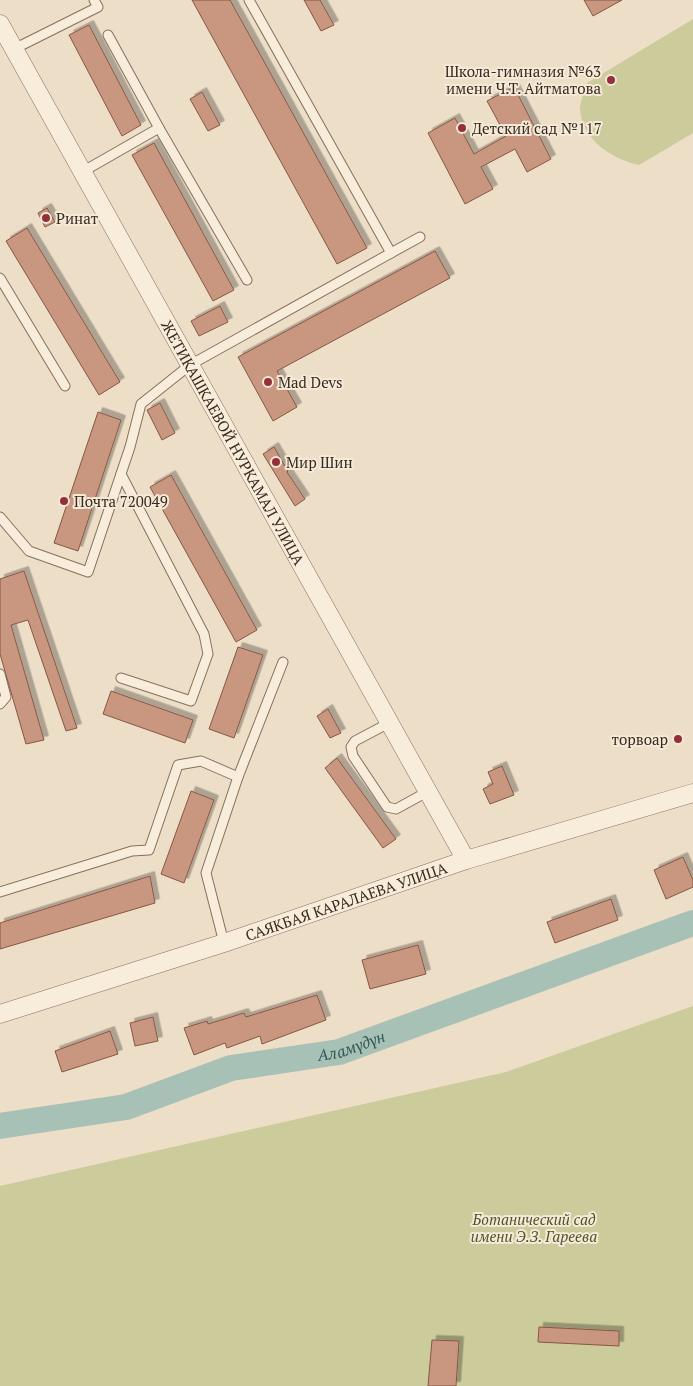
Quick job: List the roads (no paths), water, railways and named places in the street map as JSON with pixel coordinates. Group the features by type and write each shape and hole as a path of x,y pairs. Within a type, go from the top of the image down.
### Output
{"street":[{"name":"ЖЕТИКАШКАЕВОЙ НУРКАМАЛ УЛИЦА","path":"5,36 466,860"},
{"name":"САЯКБАЯ КАРАЛАЕВА УЛИЦА","path":"0,1014 224,943 466,860 693,793"}],"lane":[{"path":"5,36 98,7 94,0"},
{"path":"249,0 391,253"},
{"path":"108,35 159,128 247,280"},
{"path":"82,172 159,128"},
{"path":"0,517 29,551 88,572 121,474 141,404 190,365 420,237"},
{"path":"0,278 65,386"},
{"path":"121,474 204,634 208,654 191,701 121,678"},
{"path":"224,943 206,873 238,777 283,662"},
{"path":"0,674 6,697 0,704"},
{"path":"389,723 355,741 351,747 354,756 387,807 396,809 427,792"},
{"path":"0,892 132,851 149,850 178,765 201,761 238,777"}],"waterway":[{"name":"Аламүдүн","path":"0,1126 126,1107 231,1068 339,1052 693,923"}],"place":[{"name":"Школа-гимназия №63 имени Ч.Т. Айтматова","path":"611,80"},
{"name":"Детский сад №117","path":"462,128"},
{"name":"Ринат","path":"46,218"},
{"name":"Mad Devs","path":"268,382"},
{"name":"Мир Шин","path":"276,462"},
{"name":"Почта 720049","path":"64,501"},
{"name":"торвоар","path":"678,739"}],"park label":[{"name":"Ботанический сад имени Э.З. Гареева","path":"534,1228"}]}
